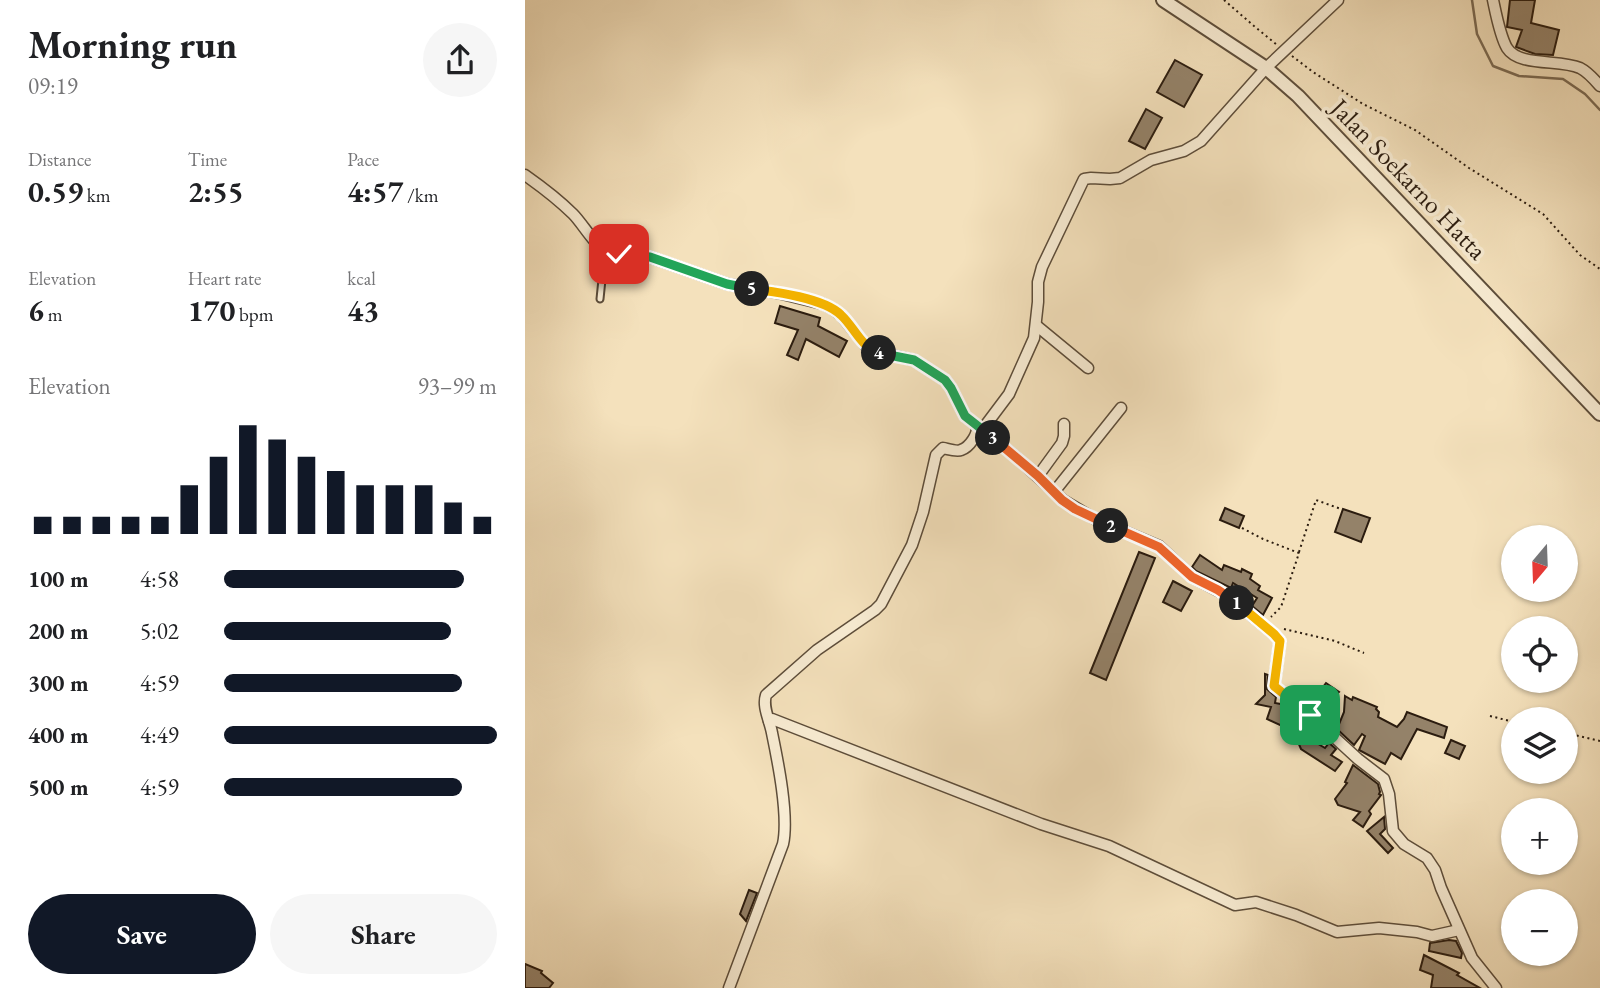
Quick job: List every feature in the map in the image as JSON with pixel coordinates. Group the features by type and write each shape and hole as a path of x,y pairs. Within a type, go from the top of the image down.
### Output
{"street":[{"name":"Jalan Soekarno Hatta","path":"1163,0 1266,68 1307,105 1600,414"},
{"path":"729,988 785,833 780,778 764,703 766,695 817,650 881,604 912,545 923,512 936,455 943,449 963,449 1009,394 1034,338 1037,326 1038,282 1042,267 1084,179 1120,178 1151,160 1184,151 1201,141 1266,68 1338,0"},
{"path":"1493,0 1508,49 1515,55 1527,60 1579,67 1600,86"},
{"path":"525,176 573,213 605,250 650,257 727,284 778,293 833,309 866,346 877,352 914,360 945,380 965,416 1075,509 1159,547 1192,577 1228,596 1274,634 1280,641 1274,686 1384,779 1389,794 1393,831 1404,844 1427,858 1435,870 1472,958 1496,988"},
{"path":"1037,326 1089,368"},
{"path":"1054,492 1121,408"},
{"path":"1038,476 1062,443 1064,424"},
{"path":"769,721 772,719 1041,824 1109,846 1235,905 1256,902 1337,932 1379,928 1432,936 1459,930"}],"lane":[{"path":"600,299 605,250"}],"path":[{"path":"1224,0 1313,72 1363,104 1415,130 1542,214 1580,255 1600,269"},
{"path":"1262,625 1282,607 1316,500 1341,509"},
{"path":"1241,528 1299,553"},
{"path":"1284,629 1335,641 1363,653"},
{"path":"1490,716 1501,719"},
{"path":"1578,736 1600,741"}],"building":[{"path":"1510,0 1535,0 1531,23 1559,30 1553,55 1535,54 1516,47 1522,30 1507,27"},
{"path":"1175,60 1202,75 1184,107 1157,92"},
{"path":"1146,109 1162,118 1145,149 1129,141"},
{"path":"780,306 820,318 818,326 847,341 839,357 806,339 798,360 787,355 798,330 775,323"},
{"path":"1225,508 1244,516 1239,528 1220,520"},
{"path":"1343,509 1370,518 1361,542 1335,532"},
{"path":"1139,552 1155,558 1106,680 1090,673"},
{"path":"1200,555 1222,570 1224,565 1252,574 1250,579 1260,586 1258,590 1272,598 1263,615 1252,606 1257,598 1233,583 1231,588 1196,571 1192,567"},
{"path":"1173,581 1192,591 1181,611 1163,602"},
{"path":"1265,674 1268,675 1267,689 1276,697 1275,703 1286,705 1304,720 1295,724 1288,709 1282,726 1267,719 1271,707 1256,704 1265,695"},
{"path":"1326,683 1339,692 1328,704 1317,695"},
{"path":"1345,696 1377,707 1378,717 1397,727 1407,712 1447,727 1444,738 1417,729 1401,759 1391,753 1385,764 1359,750 1365,736 1362,734 1354,745 1337,729 1344,712"},
{"path":"1306,730 1313,735 1310,739 1325,748 1329,743 1336,749 1331,755 1342,762 1335,771 1301,749 1298,742"},
{"path":"1451,740 1465,746 1459,759 1445,753"},
{"path":"1353,765 1378,784 1381,795 1369,811 1371,814 1363,827 1353,820 1360,812 1338,805 1335,799 1347,783 1345,782"},
{"path":"1384,817 1385,829 1380,834 1393,848 1388,853 1367,831"},
{"path":"749,890 757,893 746,921 740,914"},
{"path":"1456,941 1462,953 1461,958 1429,951 1430,943"},
{"path":"1424,955 1459,973 1457,975 1480,988 1431,988 1433,975 1420,970"},
{"path":"525,964 542,971 553,983 549,988 525,988"}],"waterway":[{"path":"1472,0 1477,34 1493,66 1519,76 1563,79 1585,94 1600,110"}],"route":[{"path":"619,254 650,257 727,284 823,304 841,315 872,350 914,360 936,373 951,388 965,416 1038,476 1062,500 1095,519 1159,547 1192,577 1228,596 1274,634 1280,641 1274,686 1310,715"}]}
